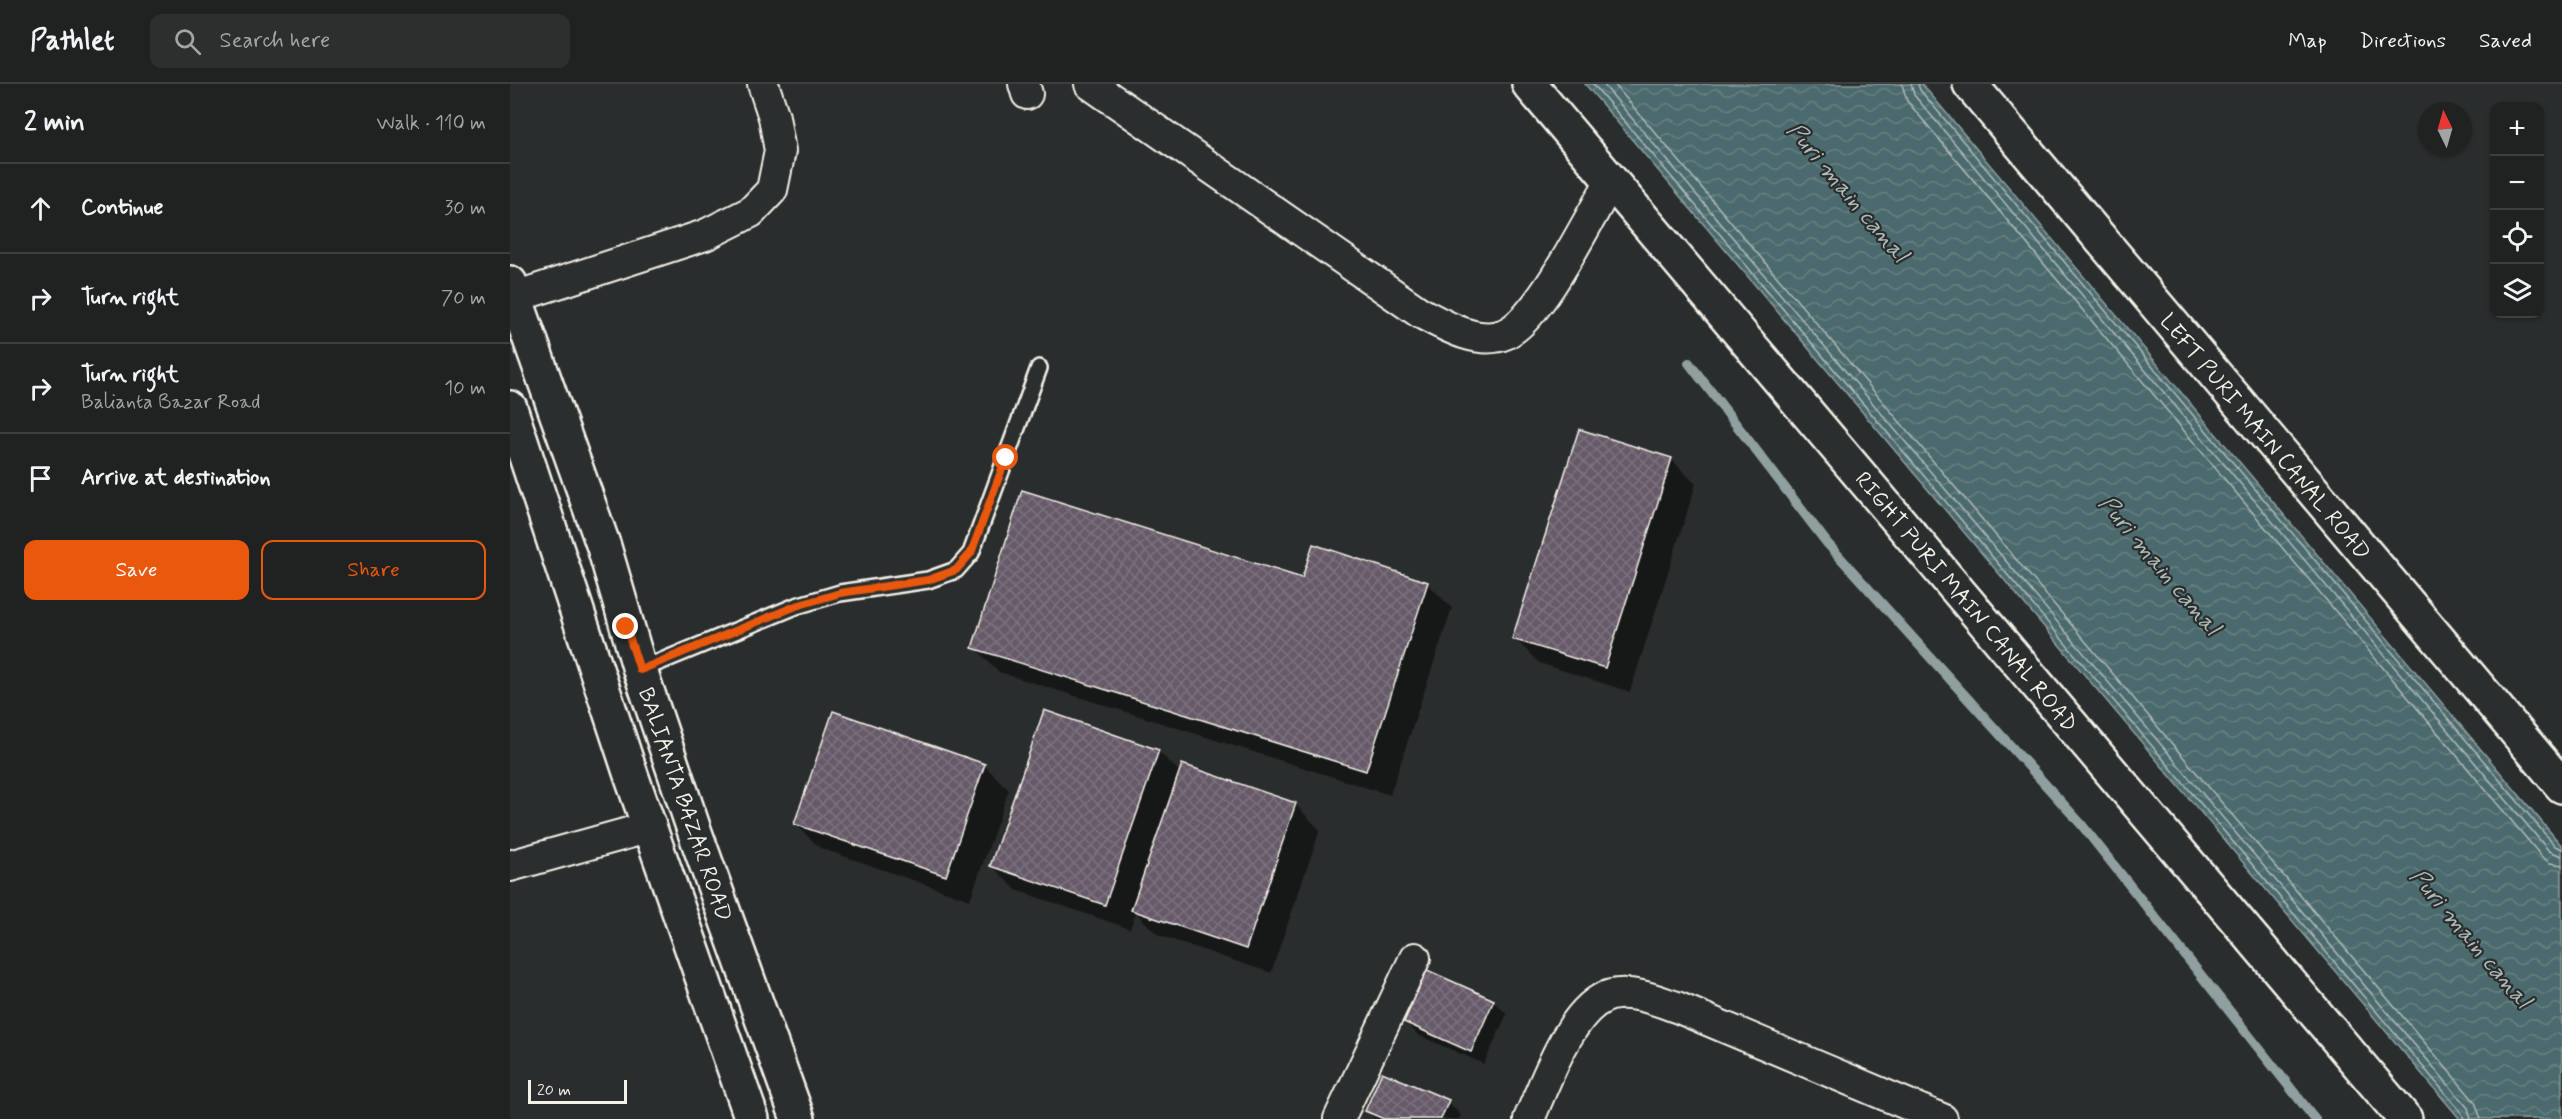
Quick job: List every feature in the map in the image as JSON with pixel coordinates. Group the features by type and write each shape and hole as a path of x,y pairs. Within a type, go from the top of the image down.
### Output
{"street":[{"path":"512,290 705,235 751,212 772,190 780,151 774,117 763,84"},
{"path":"1090,84 1419,312 1461,333 1481,337 1504,335 1527,318 1544,296 1611,181"},
{"name":"RIGHT PURI MAIN CANAL ROAD","path":"1529,84 2405,1119"},
{"name":"LEFT PURI MAIN CANAL ROAD","path":"1970,84 2562,786"},
{"name":"BALIANTA BAZAR ROAD","path":"512,290 604,547 640,670 693,827 798,1119"},
{"name":"BALIANTA BAZAR ROAD","path":"510,408 650,827 752,1119"},
{"path":"510,866 650,827"},
{"path":"1339,1119 1415,958"},
{"path":"1529,1119 1564,1043 1583,1014 1597,1000 1613,995 1637,995 1679,1008 1942,1119"}],"lane":[{"path":"640,670 796,606 840,593 928,580 956,570 971,553 1039,368"}],"water":[{"name":"Puri main canal","path":"1585,84 1922,84 2562,846 2562,1119 2460,1119"}],"building":[{"path":"1579,429 1672,458 1605,668 1512,639"},
{"path":"1022,490 1302,578 1313,544 1428,582 1366,771 972,648"},
{"path":"1044,710 1159,750 1105,905 990,866"},
{"path":"833,711 985,764 946,876 794,824"},
{"path":"1182,764 1296,803 1246,949 1131,910"},
{"path":"1427,970 1494,1000 1471,1052 1404,1022"},
{"path":"1382,1072 1449,1100 1441,1119 1384,1119 1365,1111"}],"waterway":[{"path":"1689,363 1827,543 2081,824 2315,1119"}],"route":[{"path":"626,627 640,670 796,606 840,593 928,580 956,570 971,553 1006,458"}]}
